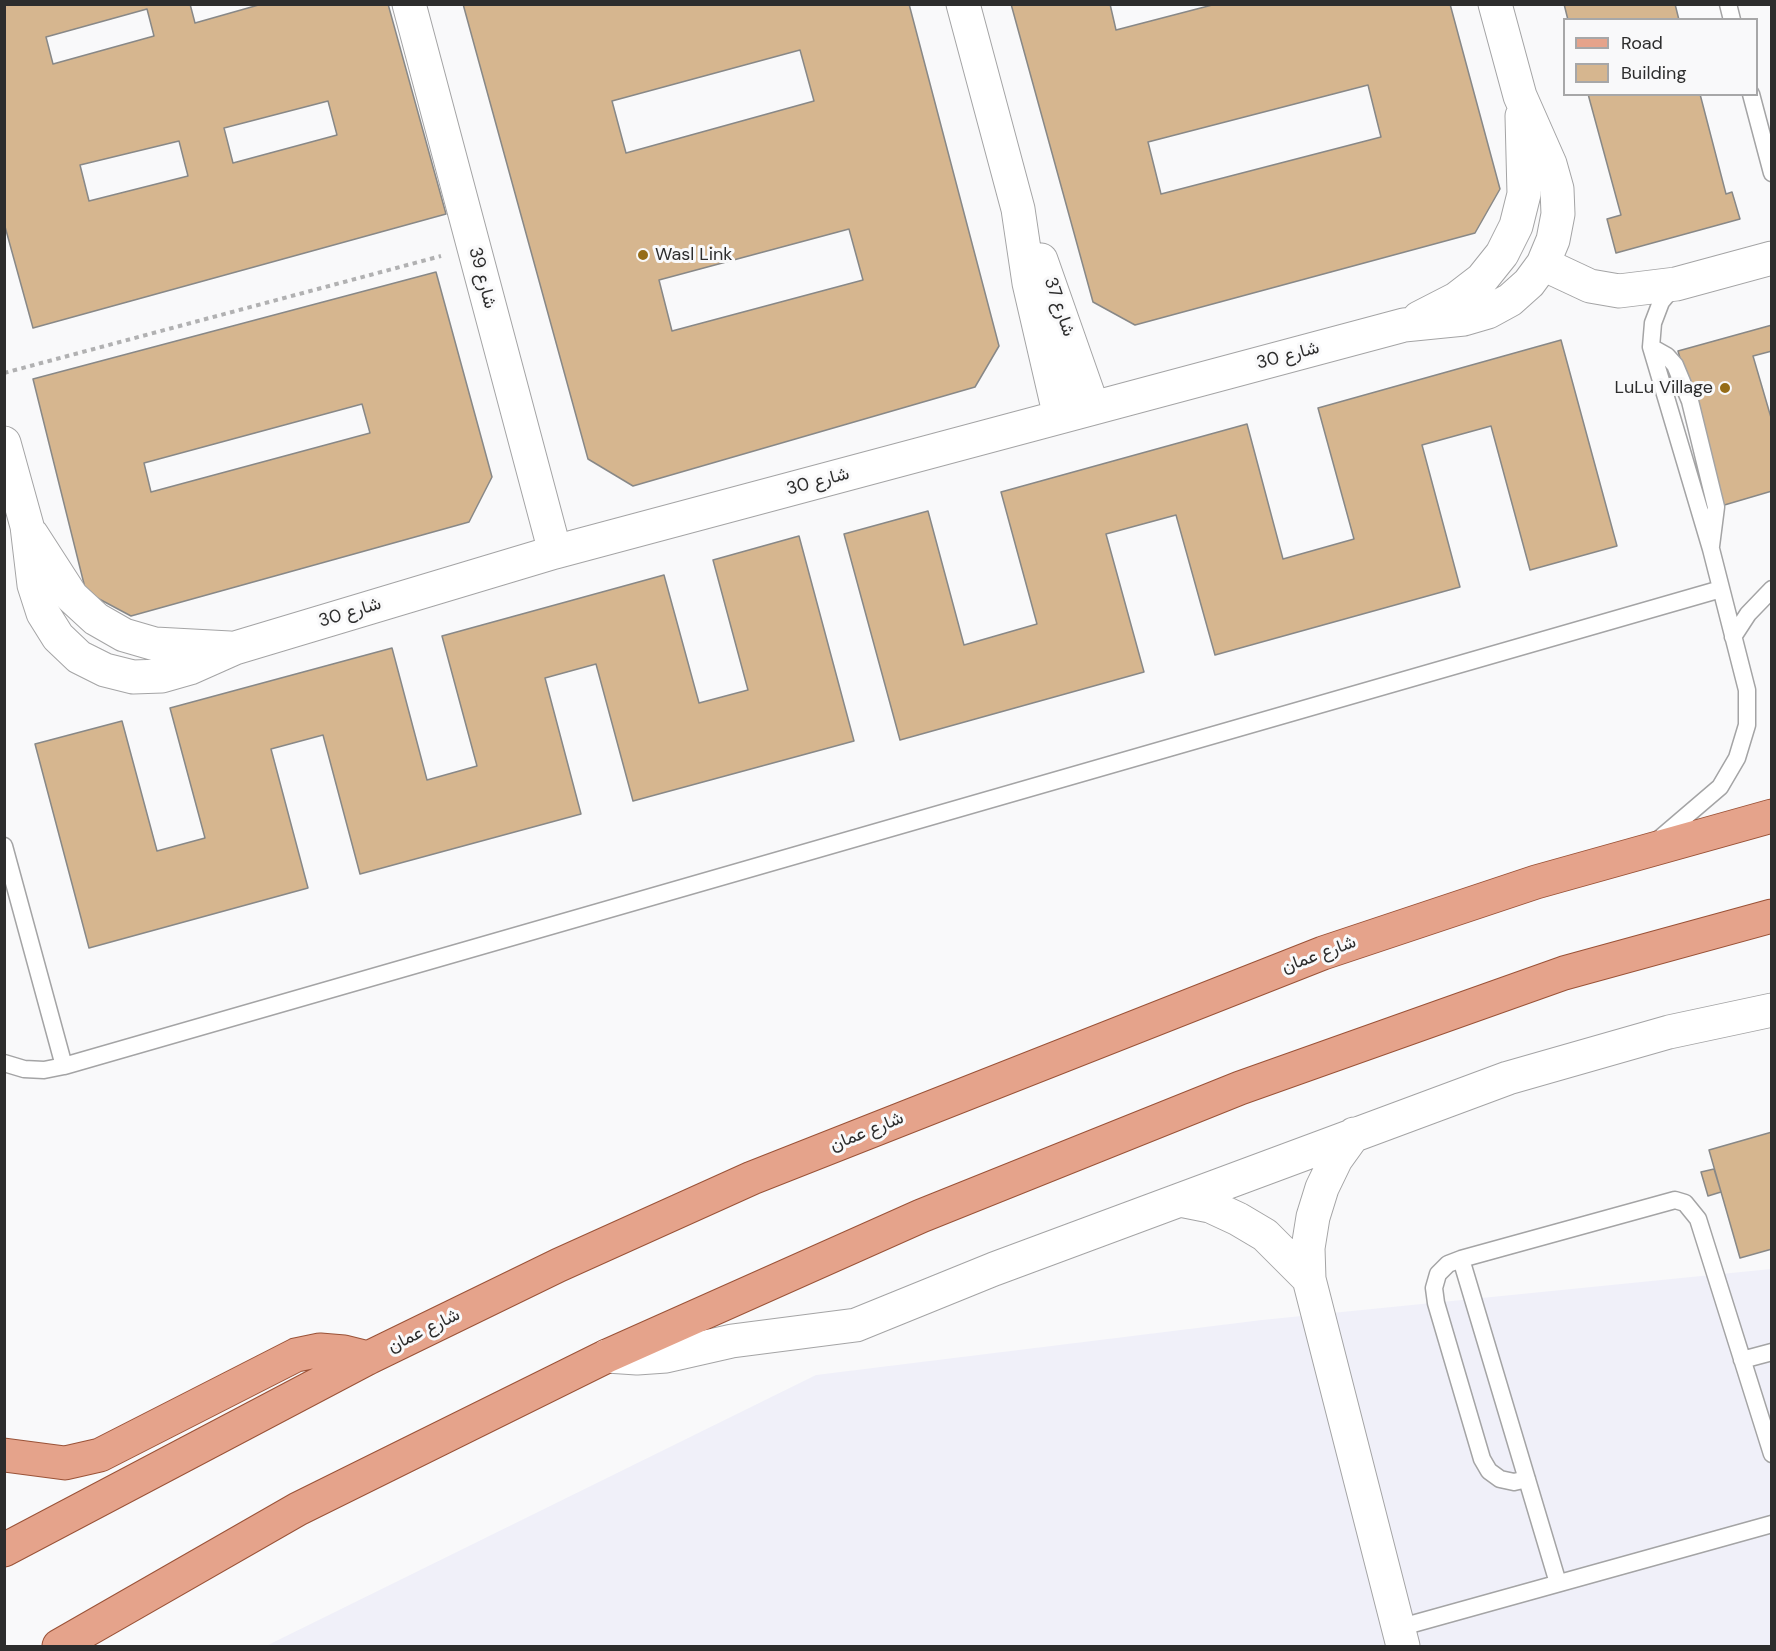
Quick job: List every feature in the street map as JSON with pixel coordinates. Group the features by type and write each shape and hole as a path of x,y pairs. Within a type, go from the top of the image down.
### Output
{"main road":[{"name":"شارع عمان","path":"4,1550 368,1358 559,1265 752,1178 1323,953 1450,909 1644,851 1772,816"},
{"path":"60,1647 298,1509 607,1356 921,1216 1240,1088 1564,973 1772,916"},
{"path":"4,1455 65,1463 100,1455 296,1356 328,1351 368,1358"}],"street":[{"name":"شارع 39","path":"409,4 555,552"},
{"name":"شارع 37","path":"963,4 1018,209 1029,283 1060,417"},
{"path":"1495,4 1521,96"},
{"name":"شارع 30","path":"4,443 27,526 72,597 96,619 124,635 155,644 235,648 555,552 1404,325 1464,319 1488,312 1529,283 1544,264 1553,240 1558,214 1557,189 1550,164 1521,96"},
{"name":"شارع 30","path":"1404,325 1456,298 1482,279 1502,254 1516,225 1524,194 1521,96"},
{"name":"شارع 37","path":"1018,209 1049,278 1093,408"},
{"path":"1544,264 1590,286 1619,291 1676,284 1772,258"},
{"path":"607,1356 637,1358 666,1356 741,1339 856,1325 994,1269 1354,1134 1570,1058 1669,1032 1772,1010"},
{"path":"1354,1134 1327,1178 1313,1217 1308,1248 1309,1280 1400,1637"},
{"path":"1180,1200 1210,1206 1256,1229 1288,1256 1309,1280"}],"lane":[{"path":"1752,96 1772,173"},
{"path":"1644,851 1720,787 1737,758 1747,725 1747,690 1711,549 1651,347 1653,323 1661,302 1676,284"},
{"path":"1733,637 1748,614 1772,589"},
{"path":"4,1063 24,1069 44,1070 64,1066 1721,590"},
{"path":"4,846 64,1066"},
{"path":"1527,1479 1514,1482 1500,1479 1489,1471 1482,1459 1436,1303 1434,1288 1438,1274 1448,1264 1461,1259 1665,1202 1685,1203 1698,1219 1772,1454"},
{"path":"1461,1259 1558,1583"},
{"path":"1742,1360 1772,1352"},
{"path":"1400,1637 1558,1583 1772,1524"}],"path":[{"path":"4,373 474,247"}],"shaded area":[{"path":"1771,1269 1771,1646 266,1646 816,1375 1262,1320"}],"building":[{"path":"4,4 190,4 195,23 262,4 388,4 446,214 33,328 4,223","holes":["147,9 154,36 53,64 46,37","328,101 337,135 233,163 224,128","179,141 188,176 89,201 80,165"]},
{"name":"Wasl Link","path":"463,4 909,4 999,346 975,387 633,486 588,459","holes":["800,50 814,101 626,153 612,101","849,229 863,280 672,331 659,280"]},
{"path":"1011,4 1110,4 1116,30 1216,4 1450,4 1500,189 1475,233 1135,325 1093,302","holes":["1368,85 1381,137 1161,194 1148,142"]},
{"path":"1564,4 1675,4 1678,18 1568,18"},
{"path":"1589,96 1701,96 1726,194 1732,192 1740,219 1616,253 1607,219 1621,215"},
{"path":"436,272 492,477 469,522 131,616 86,592 33,379","holes":["362,404 370,433 151,492 144,463"]},
{"name":"LuLu Village","path":"1772,325 1772,351 1753,356 1772,421 1772,491 1721,506 1678,351"},
{"path":"1561,340 1617,546 1530,570 1491,426 1422,445 1460,587 1215,655 1176,515 1106,534 1144,672 900,740 844,534 928,511 964,645 1037,624 1001,492 1247,424 1283,559 1354,539 1318,408"},
{"path":"799,536 854,741 633,801 596,664 545,678 581,814 360,874 323,735 271,749 308,888 89,948 35,744 122,721 157,851 205,838 170,708 392,648 427,780 477,766 442,636 664,575 699,703 748,690 713,560"},
{"path":"1772,1132 1772,1249 1740,1258 1709,1150"},
{"path":"1714,1169 1721,1192 1708,1196 1701,1172"}],"place":[{"name":"Wasl Link","path":"643,255"},
{"name":"LuLu Village","path":"1725,388"}]}
